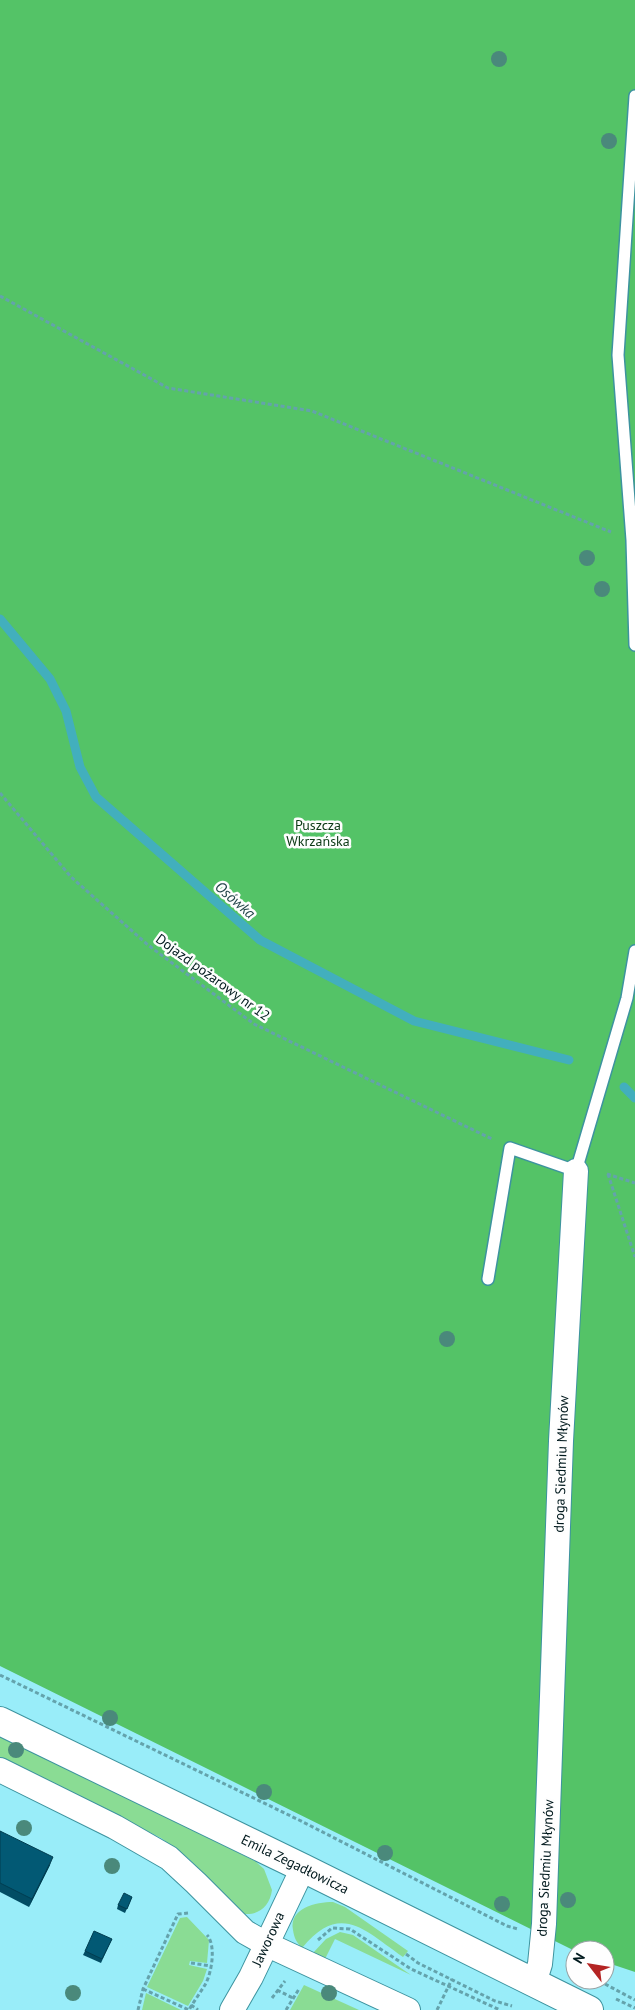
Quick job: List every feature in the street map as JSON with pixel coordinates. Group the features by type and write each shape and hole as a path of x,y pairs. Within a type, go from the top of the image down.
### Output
{"main road":[{"name":"Emila Zegadłowicza","path":"0,1721 589,2010"}],"street":[{"name":"droga Siedmiu Młynów","path":"534,1983 540,1964 542,1937 561,1441 576,1171"},
{"path":"0,1770 115,1827 168,1858 245,1932 266,1944 408,2010"},
{"name":"Jaworowa","path":"232,2010 303,1868"}],"lane":[{"path":"635,96 618,355 632,540 635,645"},
{"name":"droga Siedmiu Młynów","path":"576,1171 627,998 635,951"},
{"path":"488,1279 510,1148 576,1171"}],"path":[{"path":"0,296 168,388 312,411 632,540"},
{"name":"Dojazd pożarowy nr 12","path":"0,793 71,877 148,945 254,1024 510,1148"},
{"path":"635,1183 608,1174 635,1257"},
{"path":"0,1675 299,1820 507,1926 542,1937 565,1956"},
{"path":"138,2010 143,1989 178,1914 187,1913 193,1919"},
{"path":"311,1946 332,1928 350,1929 411,1969 500,2010"},
{"path":"143,1989 188,2010 206,1982 211,1966 211,1939 205,1933"},
{"path":"406,1954 418,1963 496,2001 519,2008"},
{"path":"191,1963 211,1966"},
{"path":"269,2003 288,1977"},
{"path":"437,2010 452,1979"},
{"path":"615,1989 635,2000"},
{"path":"191,2005 198,2010"}],"green space":[{"name":"Puszcza Wkrzańska","path":"0,0 635,0 635,1972 615,1965 615,1940 565,1940 565,1946 0,1666"},
{"path":"0,1735 255,1861 264,1869 272,1890 267,1904 260,1911 245,1914 188,1858 161,1838 0,1757"},
{"path":"333,1902 345,1907 408,1951 403,1957 365,1930 341,1923 329,1926 316,1934 302,1948 293,1933 295,1916 299,1911 312,1905"},
{"path":"187,1917 209,1940 207,1963 190,1961 189,1965 207,1969 203,1981 188,2006 147,1987 180,1918"},
{"path":"340,1932 353,1935 411,1975 335,1939 325,1959 313,1953 326,1939"},
{"path":"304,1985 359,2010 290,2010"},
{"path":"146,1993 181,2010 142,2010"}],"building":[{"path":"0,1831 53,1857 32,1899 0,1883"},
{"path":"124,1893 132,1897 127,1909 118,1905"},
{"path":"94,1931 112,1939 102,1959 85,1951"}],"waterway":[{"name":"Osówka","path":"0,619 50,679 66,711 80,767 96,797 260,940 414,1021 569,1060"},
{"name":"Osówka","path":"624,1087 635,1098"}]}
